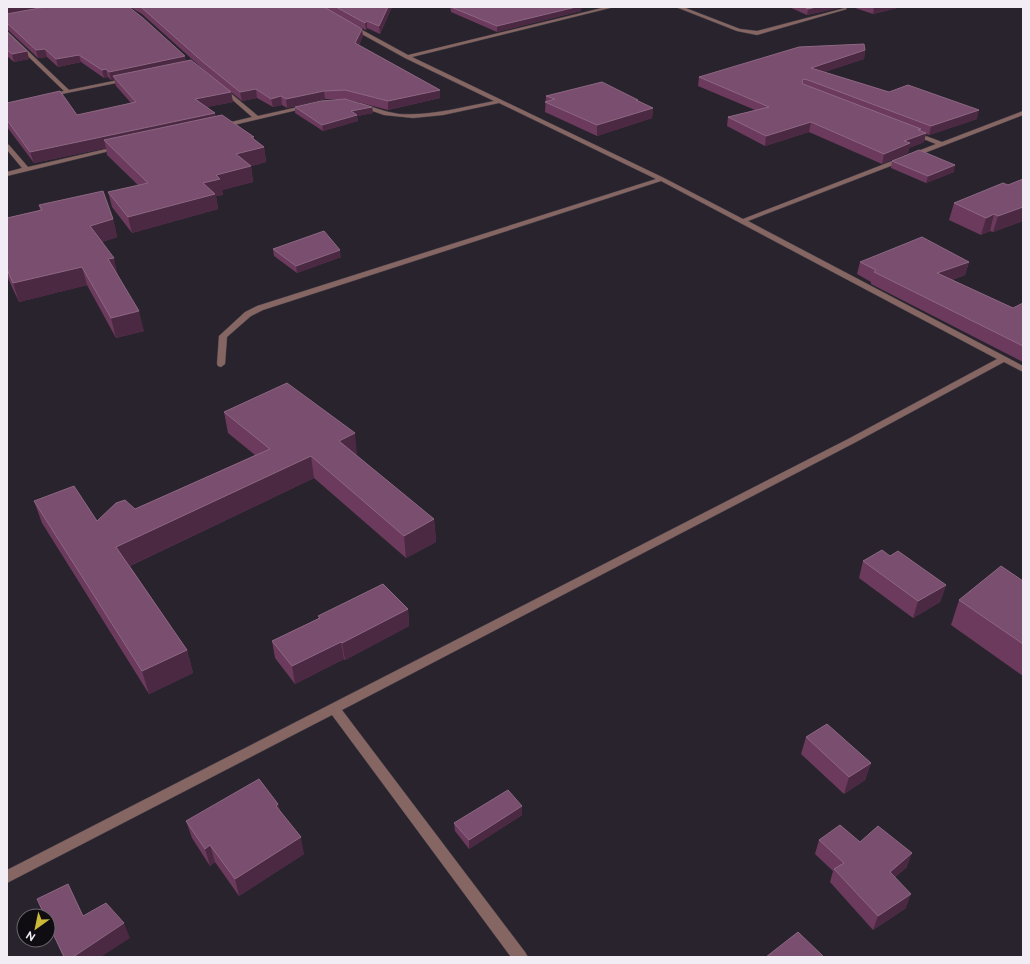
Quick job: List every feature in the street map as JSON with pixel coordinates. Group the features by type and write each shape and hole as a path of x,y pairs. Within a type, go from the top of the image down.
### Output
{"street":[{"path":"407,57 612,7"},
{"path":"678,7 739,30 757,33 845,9"},
{"path":"344,22 407,57 662,179 1023,369"},
{"path":"7,33 68,92"},
{"path":"45,97 135,78"},
{"path":"217,85 257,118"},
{"path":"353,104 385,113 412,116 437,114 501,101"},
{"path":"211,128 314,105"},
{"path":"742,221 1023,113"},
{"path":"905,130 941,144"},
{"path":"7,146 26,169"},
{"path":"7,174 126,147"},
{"path":"221,364 222,336 248,314 260,308 662,179"},
{"path":"7,877 853,440 1004,359"},
{"path":"334,708 520,957"}],"building":[{"path":"45,7 129,7 185,56 109,72 106,69 102,70 79,55 56,59 45,49 36,50 7,23 7,14"},
{"path":"141,7 324,7 362,29 355,43 440,90 388,101 345,90 324,91 286,99 281,96 271,99 256,89 240,92 203,62"},
{"path":"336,7 388,7 379,26 367,21 365,23"},
{"path":"451,7 576,7 497,26"},
{"path":"804,7 816,7 808,9"},
{"path":"7,32 27,51 12,54 7,50"},
{"path":"864,44 865,50 811,68 889,92 908,85 979,110 931,126 803,79 803,84 921,129 918,130 926,133 904,141 910,143 884,154 811,122 766,136 728,117 769,107 699,77 799,47"},
{"path":"191,60 231,92 195,99 215,113 30,152 7,120 7,103 60,91 77,115 136,102 113,76"},
{"path":"602,82 653,108 597,125 545,102 555,99 546,96"},
{"path":"345,99 372,107 351,111 357,115 322,125 295,107 321,101"},
{"path":"222,115 254,137 251,137 264,147 236,154 251,166 216,175 220,179 203,183 215,194 128,217 108,192 148,183 104,140"},
{"path":"919,150 955,165 928,176 892,161"},
{"path":"1023,179 1023,207 998,216 994,214 986,218 954,203 1003,183 1008,185"},
{"path":"103,191 113,219 90,226 114,258 108,259 139,311 111,318 82,267 13,283 7,269 7,218 42,210 39,205"},
{"path":"324,231 340,250 296,266 273,249"},
{"path":"922,237 969,262 937,273 1013,308 1023,303 1023,346 874,272 876,270 860,262"},
{"path":"287,383 355,433 339,441 434,519 404,536 311,456 116,547 187,650 142,671 34,501 74,486 97,521 116,503 125,500 135,509 270,449 224,412"},
{"path":"882,550 890,556 898,551 946,585 918,601 863,561"},
{"path":"1001,566 1023,581 1023,644 959,600"},
{"path":"383,584 408,609 342,643 341,642 292,666 272,641 320,618 318,616"},
{"path":"827,724 871,763 849,777 806,737"},
{"path":"259,779 278,804 276,806 301,837 235,879 210,845 205,849 186,821"},
{"path":"508,790 522,806 469,840 454,823"},
{"path":"840,825 860,842 878,826 912,853 890,872 911,894 878,916 834,869 844,863 819,840"},
{"path":"68,884 83,916 106,903 124,923 73,957 64,957 56,940 56,908 41,908 37,899"},
{"path":"798,932 824,957 766,957"}]}
